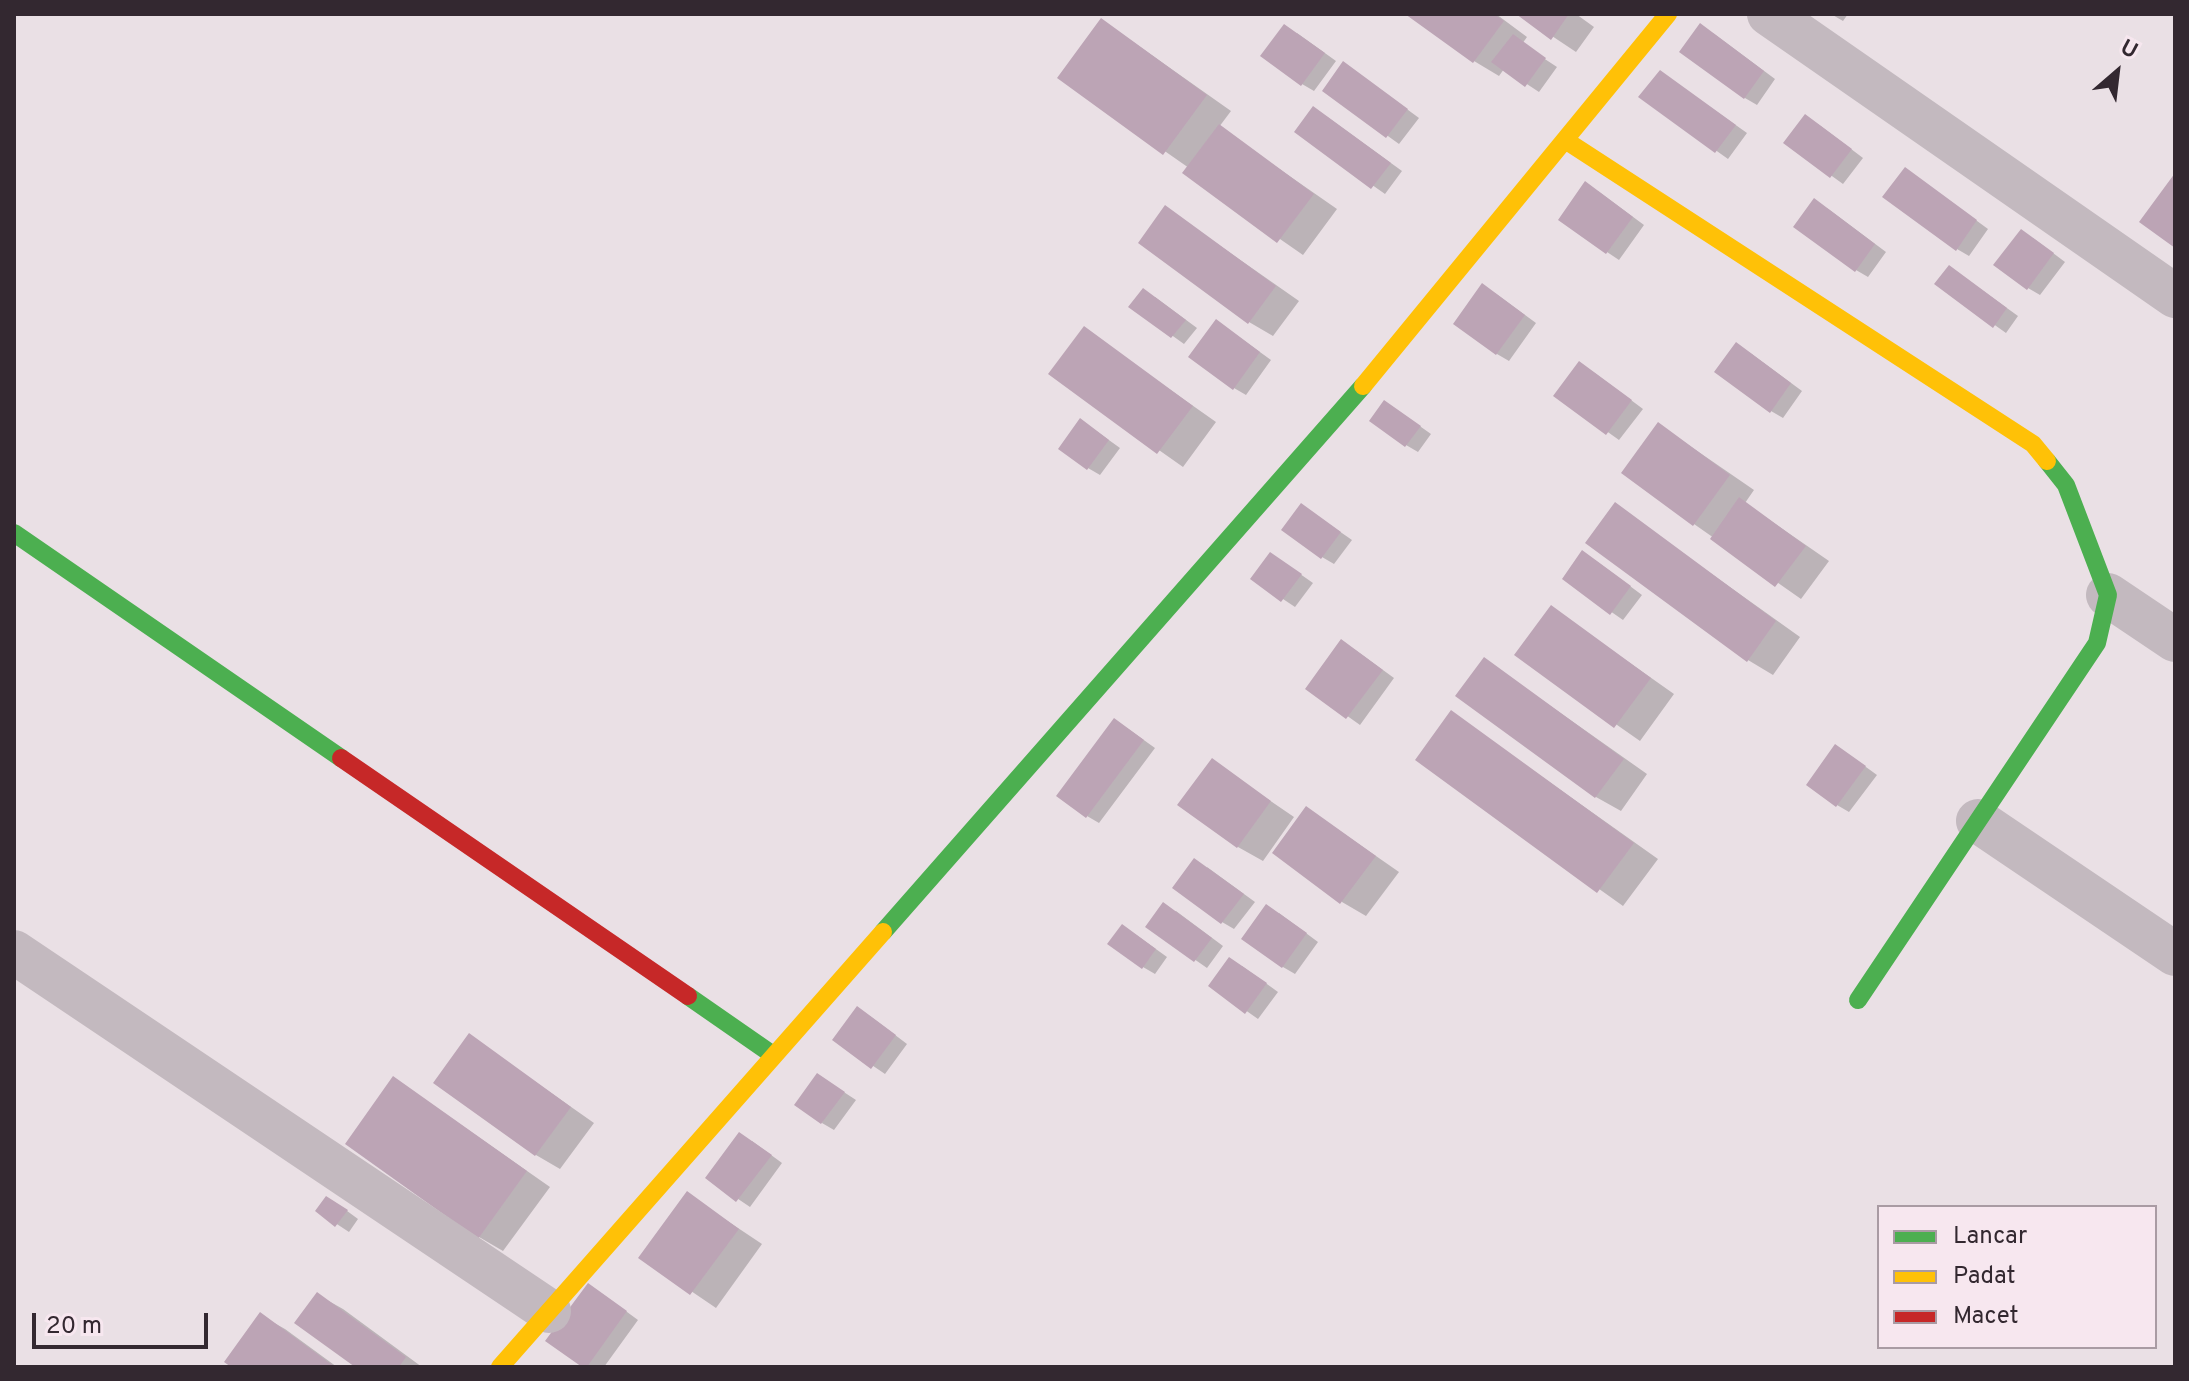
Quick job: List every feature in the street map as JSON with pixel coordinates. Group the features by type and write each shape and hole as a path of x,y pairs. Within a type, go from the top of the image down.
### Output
{"street":[{"path":"500,1367 1359,391 1668,14"},
{"path":"1769,14 2175,296"},
{"path":"1565,140 2033,444 2066,485 2108,595 2097,643 1858,1000"},
{"path":"14,533 773,1055"},
{"path":"2108,595 2175,640"},
{"path":"1978,821 2175,954"},
{"path":"14,952 549,1311"}],"building":[{"path":"1405,14 1494,14 1504,21 1473,63"},
{"path":"1516,14 1569,14 1551,40"},
{"path":"1101,18 1207,95 1163,155 1057,78"},
{"path":"1700,23 1764,71 1744,99 1679,52"},
{"path":"1284,24 1325,53 1301,86 1260,56"},
{"path":"1513,34 1546,58 1525,87 1491,62"},
{"path":"1343,61 1408,109 1386,138 1322,91"},
{"path":"1660,70 1736,125 1715,153 1638,97"},
{"path":"1313,106 1391,163 1371,189 1294,132"},
{"path":"1805,114 1852,149 1830,178 1783,143"},
{"path":"1219,124 1314,194 1277,243 1182,173"},
{"path":"1905,167 1977,220 1956,251 1882,197"},
{"path":"2175,173 2175,248 2139,222"},
{"path":"1585,181 1633,217 1606,254 1558,220"},
{"path":"1814,198 1875,244 1855,272 1793,227"},
{"path":"1165,205 1276,286 1248,324 1138,243"},
{"path":"2021,229 2054,253 2027,290 1993,265"},
{"path":"1949,265 2007,308 1993,328 1934,284"},
{"path":"1482,283 1525,315 1496,355 1453,324"},
{"path":"1143,288 1186,320 1171,338 1128,307"},
{"path":"1216,319 1260,352 1233,390 1188,357"},
{"path":"1084,326 1193,406 1157,454 1048,374"},
{"path":"1736,342 1791,383 1770,413 1714,372"},
{"path":"1579,361 1632,400 1606,435 1553,396"},
{"path":"1384,400 1421,426 1405,447 1369,421"},
{"path":"1080,418 1109,440 1087,470 1058,449"},
{"path":"1658,422 1730,475 1693,526 1621,473"},
{"path":"1739,497 1806,546 1775,587 1710,539"},
{"path":"1615,502 1776,621 1747,662 1585,543"},
{"path":"1301,503 1341,532 1321,559 1281,530"},
{"path":"1582,550 1631,586 1610,615 1562,579"},
{"path":"1270,552 1302,574 1281,602 1250,579"},
{"path":"1551,605 1651,678 1614,728 1514,655"},
{"path":"1341,639 1383,670 1346,719 1305,689"},
{"path":"1484,657 1624,759 1595,798 1455,696"},
{"path":"1451,710 1634,843 1597,893 1415,760"},
{"path":"1114,718 1144,740 1086,818 1056,796"},
{"path":"1835,744 1866,766 1836,807 1806,785"},
{"path":"1212,758 1271,801 1237,848 1177,805"},
{"path":"1306,806 1376,856 1340,904 1272,853"},
{"path":"1194,858 1244,894 1221,924 1172,888"},
{"path":"1163,902 1212,938 1194,962 1145,927"},
{"path":"1266,904 1307,933 1282,968 1241,939"},
{"path":"1122,924 1156,949 1142,969 1107,944"},
{"path":"1229,957 1267,983 1245,1014 1208,986"},
{"path":"857,1006 896,1035 871,1069 832,1040"},
{"path":"469,1033 571,1107 535,1156 433,1083"},
{"path":"817,1073 845,1092 821,1124 794,1105"},
{"path":"393,1076 527,1171 478,1239 345,1144"},
{"path":"739,1132 772,1155 736,1202 705,1178"},
{"path":"687,1191 739,1229 690,1295 638,1258"},
{"path":"326,1196 348,1210 335,1227 315,1211"},
{"path":"588,1283 627,1311 587,1367 582,1367 545,1341"},
{"path":"317,1292 406,1357 399,1367 355,1367 294,1323"},
{"path":"260,1312 335,1367 231,1367 224,1362"}],"traffic: fast":[{"path":"883,932 1363,386"},
{"path":"1858,1000 2097,643 2108,595 2066,485 2047,461"},
{"path":"14,533 341,758"},
{"path":"688,996 773,1055"}],"traffic: slow":[{"path":"1363,386 1668,14"},
{"path":"1565,140 2033,444 2047,461"},
{"path":"500,1367 883,932"}],"traffic: jam":[{"path":"341,758 688,996"}]}
